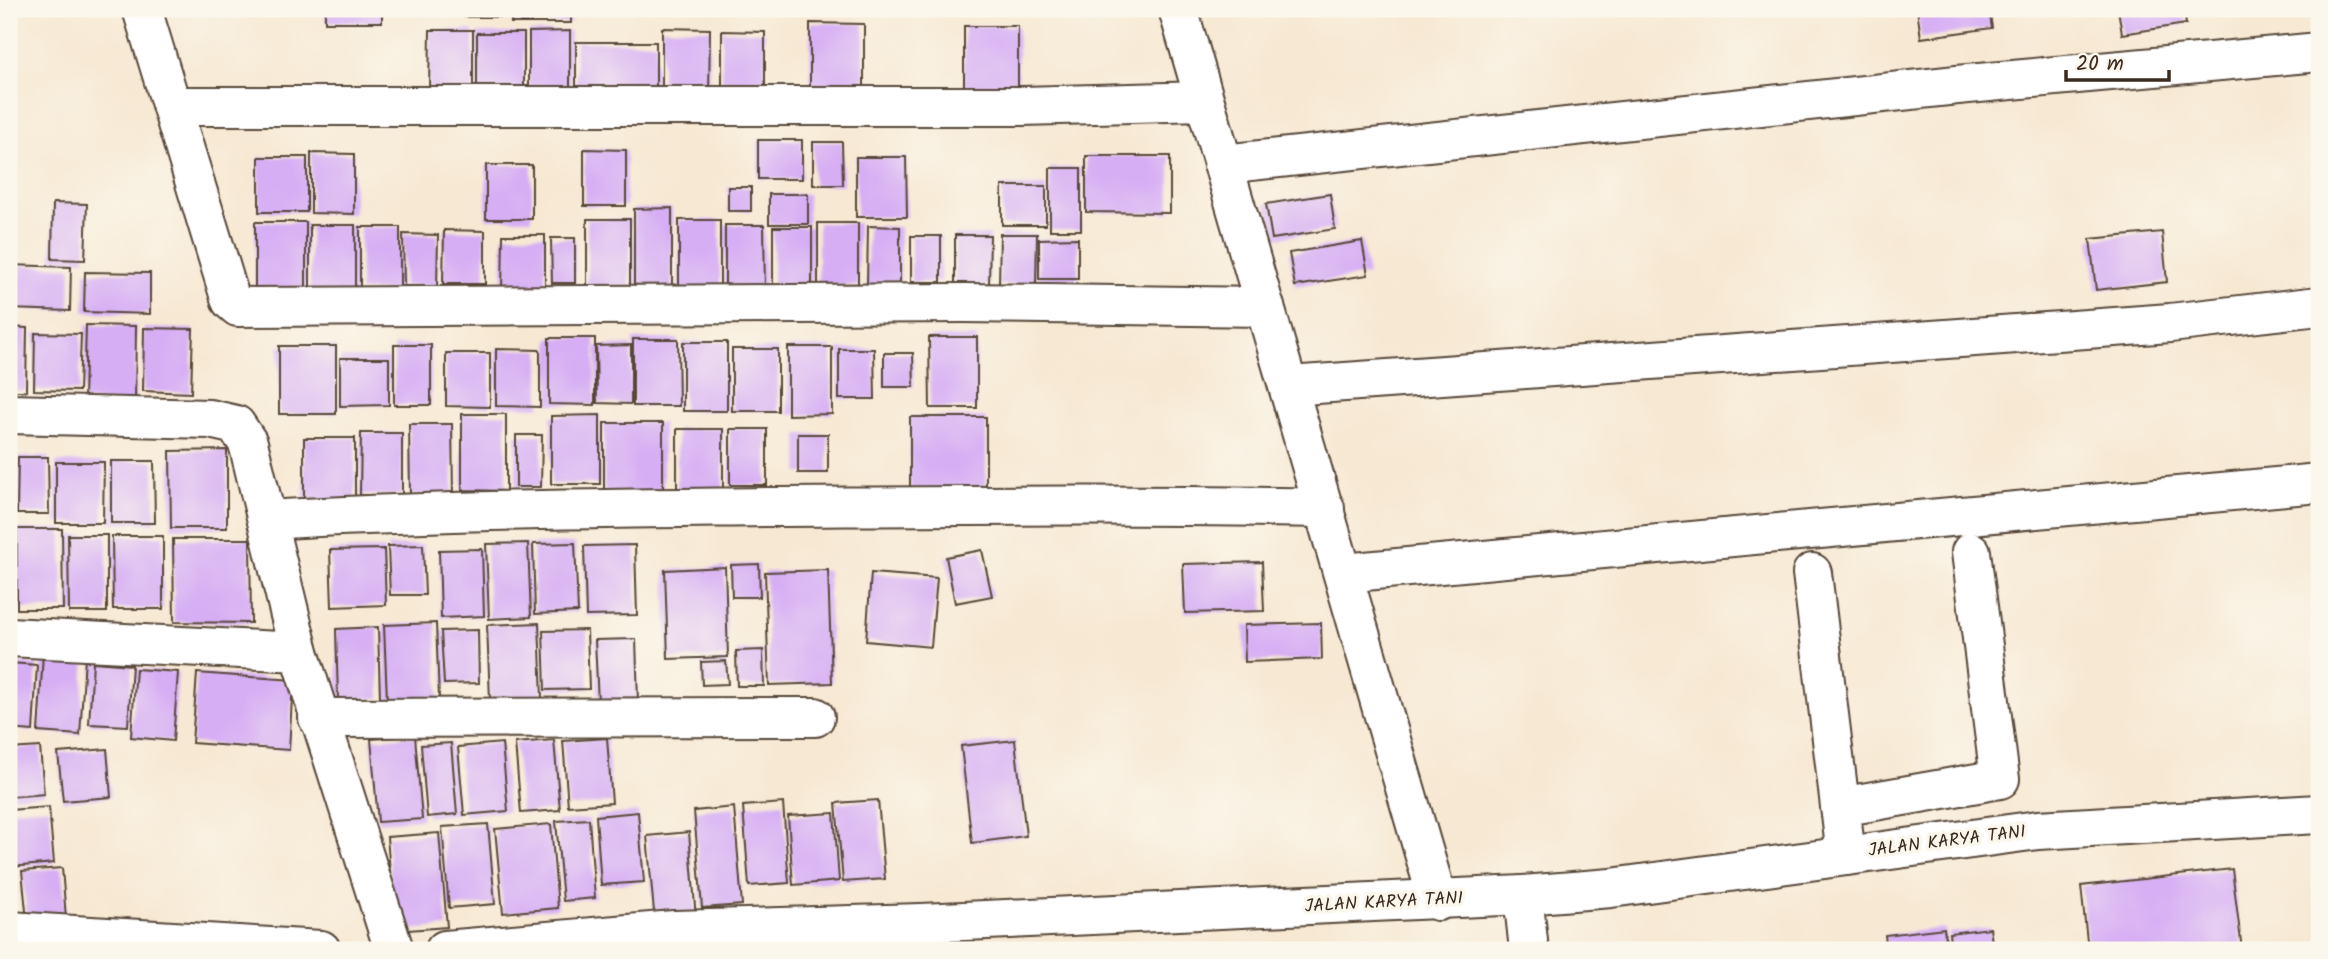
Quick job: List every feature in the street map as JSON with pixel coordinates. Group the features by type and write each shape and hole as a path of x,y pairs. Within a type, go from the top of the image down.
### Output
{"street":[{"path":"142,9 174,106 231,301 248,310 938,303 1265,307"},
{"path":"1178,9 1438,901"},
{"path":"1223,164 1943,87 2319,52"},
{"path":"174,106 1022,106 1204,101"},
{"path":"1289,386 2170,323 2319,306"},
{"path":"9,414 210,419 236,425 248,443 299,652 318,718 394,950"},
{"path":"1343,573 2319,483"},
{"path":"267,520 420,511 632,508 1137,504 1325,508"},
{"path":"1840,807 2000,779 1971,552"},
{"path":"1812,573 1846,856"},
{"path":"9,638 299,652"},
{"path":"318,718 815,717"},
{"name":"JALAN KARYA TANI","path":"445,950 674,930 935,923 1523,895 1611,888 2038,830 2319,814"},
{"path":"1523,895 1528,950"},
{"path":"9,932 321,950"}],"building":[{"path":"325,9 382,9 382,22 325,22"},
{"path":"464,9 506,9 506,17 464,17"},
{"path":"511,9 571,9 571,23 511,23"},
{"path":"1917,9 1989,9 1992,28 1921,38"},
{"path":"2118,9 2184,9 2186,24 2122,34"},
{"path":"810,23 864,24 864,97 810,97"},
{"path":"964,26 1018,26 1018,96 964,96"},
{"path":"662,28 710,29 709,96 662,95"},
{"path":"430,30 473,30 473,92 429,92"},
{"path":"570,31 570,97 529,97 529,32"},
{"path":"722,31 765,32 765,100 722,101"},
{"path":"477,33 524,33 524,103 477,102"},
{"path":"576,42 656,42 656,96 576,96"},
{"path":"758,140 802,140 802,179 758,179"},
{"path":"813,142 842,142 843,185 813,185"},
{"path":"584,149 626,150 626,206 584,206"},
{"path":"311,153 354,154 354,214 311,213"},
{"path":"1086,156 1170,156 1170,213 1086,212"},
{"path":"259,157 307,157 307,212 259,212"},
{"path":"856,157 906,157 907,217 856,217"},
{"path":"486,165 532,165 532,219 486,219"},
{"path":"1050,168 1081,168 1081,230 1050,230"},
{"path":"1002,186 1046,186 1046,225 1002,225"},
{"path":"728,187 751,187 751,211 728,211"},
{"path":"769,194 808,194 808,224 769,224"},
{"path":"1330,194 1335,229 1272,239 1266,204"},
{"path":"53,203 87,204 85,260 52,259"},
{"path":"672,208 672,292 634,292 634,209"},
{"path":"587,219 630,219 630,288 587,287"},
{"path":"679,220 720,220 720,293 679,293"},
{"path":"255,222 306,222 306,291 255,291"},
{"path":"818,223 858,223 858,286 818,285"},
{"path":"310,225 355,225 355,294 310,295"},
{"path":"725,225 764,225 765,293 725,293"},
{"path":"868,226 900,227 900,287 867,287"},
{"path":"360,227 400,227 400,291 360,291"},
{"path":"773,227 812,227 812,290 773,290"},
{"path":"444,230 485,231 485,284 443,284"},
{"path":"2162,232 2167,282 2096,290 2090,239"},
{"path":"403,234 438,235 437,286 404,286"},
{"path":"1000,234 1037,234 1036,285 999,285"},
{"path":"503,235 545,235 545,292 502,292"},
{"path":"955,235 990,235 989,286 955,287"},
{"path":"911,236 941,236 941,282 911,282"},
{"path":"551,238 575,238 575,283 552,283"},
{"path":"1078,238 1078,279 1039,279 1039,239"},
{"path":"1362,241 1368,275 1295,286 1289,253"},
{"path":"9,265 71,267 70,311 9,309"},
{"path":"85,272 150,273 150,314 84,312"},
{"path":"86,325 136,326 135,403 84,401"},
{"path":"9,327 27,328 26,391 9,391"},
{"path":"144,328 193,329 191,393 143,391"},
{"path":"35,333 81,334 79,391 34,390"},
{"path":"929,337 977,337 977,408 930,408"},
{"path":"549,338 595,338 595,405 549,404"},
{"path":"633,339 678,339 679,406 633,406"},
{"path":"683,342 727,342 727,411 683,411"},
{"path":"394,345 431,345 431,405 394,405"},
{"path":"631,345 631,404 597,403 596,346"},
{"path":"279,346 336,346 336,414 279,414"},
{"path":"788,347 832,347 832,414 788,415"},
{"path":"496,349 540,350 540,407 496,406"},
{"path":"732,349 778,349 778,411 732,411"},
{"path":"839,349 874,349 875,399 839,399"},
{"path":"446,353 490,353 490,407 446,406"},
{"path":"884,353 913,353 914,387 884,387"},
{"path":"340,358 389,358 389,405 340,406"},
{"path":"462,414 506,414 506,491 462,490"},
{"path":"600,415 600,484 551,484 551,416"},
{"path":"910,417 986,417 986,492 910,492"},
{"path":"604,423 663,423 663,494 604,494"},
{"path":"409,424 452,424 453,495 410,495"},
{"path":"677,429 723,429 723,490 677,490"},
{"path":"730,429 767,429 767,485 730,485"},
{"path":"361,433 402,433 402,495 360,495"},
{"path":"798,434 828,434 828,473 798,473"},
{"path":"516,435 542,435 541,487 516,487"},
{"path":"304,438 355,438 355,503 304,503"},
{"path":"227,450 227,528 171,528 170,451"},
{"path":"9,454 12,454 12,517 9,517"},
{"path":"18,457 48,457 49,514 17,514"},
{"path":"111,461 154,461 155,523 111,523"},
{"path":"56,462 104,462 103,523 56,523"},
{"path":"9,528 13,528 13,606 9,606"},
{"path":"17,529 62,529 63,609 17,609"},
{"path":"68,535 107,535 107,612 69,612"},
{"path":"112,536 163,536 163,609 113,609"},
{"path":"173,539 250,539 251,623 174,622"},
{"path":"528,543 531,617 489,619 486,544"},
{"path":"575,543 578,612 535,614 533,544"},
{"path":"423,545 425,595 390,595 388,546"},
{"path":"635,545 637,615 586,616 584,546"},
{"path":"384,549 386,605 332,607 330,550"},
{"path":"482,549 484,616 441,618 439,550"},
{"path":"982,550 992,596 955,603 946,557"},
{"path":"1262,562 1264,611 1185,613 1183,564"},
{"path":"759,564 760,597 732,597 731,565"},
{"path":"725,567 728,657 668,659 665,570"},
{"path":"828,570 832,683 769,685 765,572"},
{"path":"871,573 937,578 931,647 866,641"},
{"path":"436,623 439,698 387,700 384,625"},
{"path":"539,623 542,698 490,700 487,625"},
{"path":"1321,623 1322,659 1245,662 1244,625"},
{"path":"378,627 380,698 338,699 336,629"},
{"path":"478,630 479,683 444,684 441,631"},
{"path":"587,630 589,689 545,690 543,631"},
{"path":"636,639 638,702 598,703 595,640"},
{"path":"763,650 764,686 737,686 736,651"},
{"path":"43,654 85,658 80,735 38,732"},
{"path":"726,661 728,684 702,685 701,662"},
{"path":"93,662 132,665 128,726 89,724"},
{"path":"9,663 37,665 33,731 9,729"},
{"path":"136,669 178,672 173,741 131,737"},
{"path":"197,673 293,680 289,750 192,743"},
{"path":"415,736 422,819 378,822 371,739"},
{"path":"607,738 612,803 568,806 563,741"},
{"path":"554,740 560,810 521,813 515,743"},
{"path":"1015,740 1026,836 972,843 961,746"},
{"path":"451,743 457,814 427,817 421,745"},
{"path":"502,743 508,811 464,815 458,747"},
{"path":"40,747 44,794 9,797 9,749"},
{"path":"107,749 111,797 63,801 58,753"},
{"path":"878,800 885,879 843,882 836,803"},
{"path":"783,803 789,883 749,886 743,806"},
{"path":"49,807 54,863 11,867 9,810"},
{"path":"734,807 742,905 702,908 694,811"},
{"path":"638,812 644,882 601,885 596,816"},
{"path":"834,813 839,881 793,885 788,816"},
{"path":"589,819 595,898 563,901 556,821"},
{"path":"488,824 495,904 449,908 442,827"},
{"path":"551,824 558,908 503,913 495,829"},
{"path":"689,832 696,919 655,923 647,836"},
{"path":"439,833 447,927 395,931 387,837"},
{"path":"62,868 66,918 27,921 22,871"},
{"path":"2232,869 2242,950 2088,950 2081,886"},
{"path":"1944,928 1947,950 1887,950 1885,935"},
{"path":"1990,928 1993,950 1951,950 1949,933"}]}
